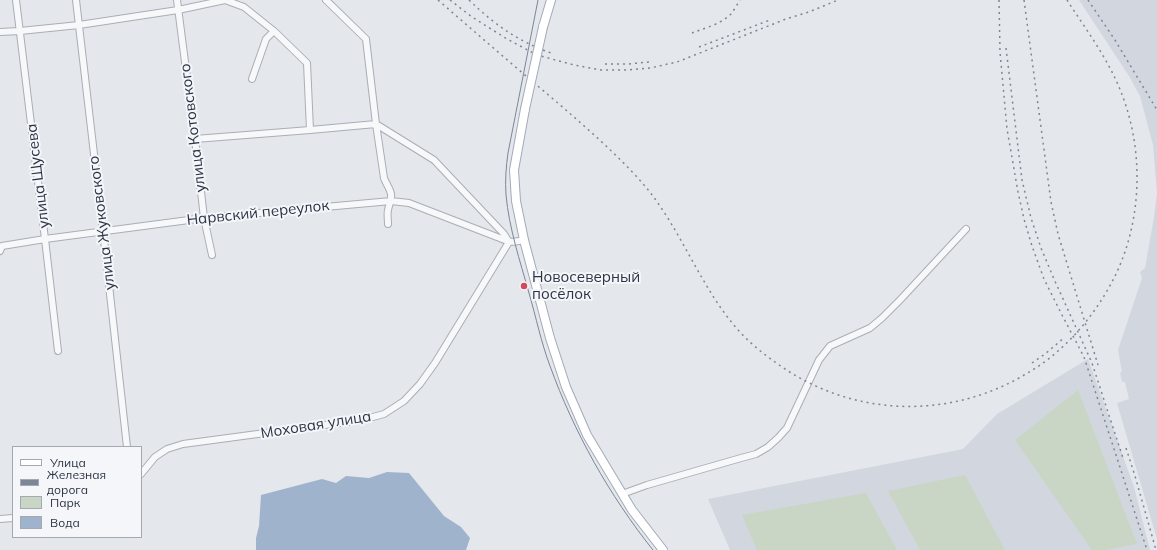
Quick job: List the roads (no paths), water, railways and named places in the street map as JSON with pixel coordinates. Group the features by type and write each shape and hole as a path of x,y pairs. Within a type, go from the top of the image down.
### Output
{"main road":[{"path":"543,27 545,0"},
{"path":"551,0 543,27 525,109 514,170 516,201 524,240 550,338 566,387 587,435 622,494 663,550"}],"street":[{"name":"улица Щусева","path":"16,0 58,351"},
{"name":"улица Жуковского","path":"76,0 127,446"},
{"name":"улица Котовского","path":"177,0 204,218 212,255"},
{"path":"0,32 20,32 79,25 178,10 225,0 244,7 274,31 307,63 310,130"},
{"path":"326,0 366,38 384,178 386,185 390,189 391,201 387,211 388,224"},
{"path":"252,79 266,39 274,31"},
{"path":"195,139 376,124 434,160 504,234 509,242 524,240"},
{"name":"Нарвский переулок","path":"1,248 45,238 204,218 391,201 409,203 509,242"},
{"path":"622,494 647,485 756,454 768,447 787,428 824,352 830,346 870,328 882,318 966,229"},
{"name":"Моховая улица","path":"142,473 155,457 167,449 183,444 362,420 384,414 404,401 420,384 435,363 509,242"},
{"path":"0,520 12,518"}],"water":[{"path":"387,472 409,473 444,516 461,527 470,538 466,550 256,550 261,495 322,479 336,483 346,476 369,478"}],"tram line":[{"path":"538,0 507,158 507,207 515,244 544,348 570,415 607,485 653,550"}],"railway":[{"path":"438,0 584,126 636,176 664,213 724,313 751,343 775,362 803,380 833,393 863,402 895,406 927,406 958,401 989,392 1019,378 1044,362 1067,343 1091,316 1116,274 1125,252 1135,205 1137,181 1133,133 1127,110 1114,76 1095,42 1067,0"},
{"path":"450,0 472,17 507,39 537,55 574,65 601,70 650,68 677,62 838,0"},
{"path":"469,0 489,18 508,32 530,44 554,54"},
{"path":"692,33 723,20 731,14 740,0"},
{"path":"999,0 1000,52 1007,129 1024,219 1044,279 1084,357 1147,550"},
{"path":"1024,0 1051,202 1058,234 1098,365"},
{"path":"1088,0 1115,40 1157,110"},
{"path":"699,47 770,20"},
{"path":"1006,48 1022,180 1031,218 1041,248 1054,279 1092,363 1123,458"},
{"path":"605,64 649,62"},
{"path":"1032,363 1065,337"},
{"path":"1126,448 1156,550"}],"place":[{"name":"Новосеверный посёлок","path":"524,286"}]}
